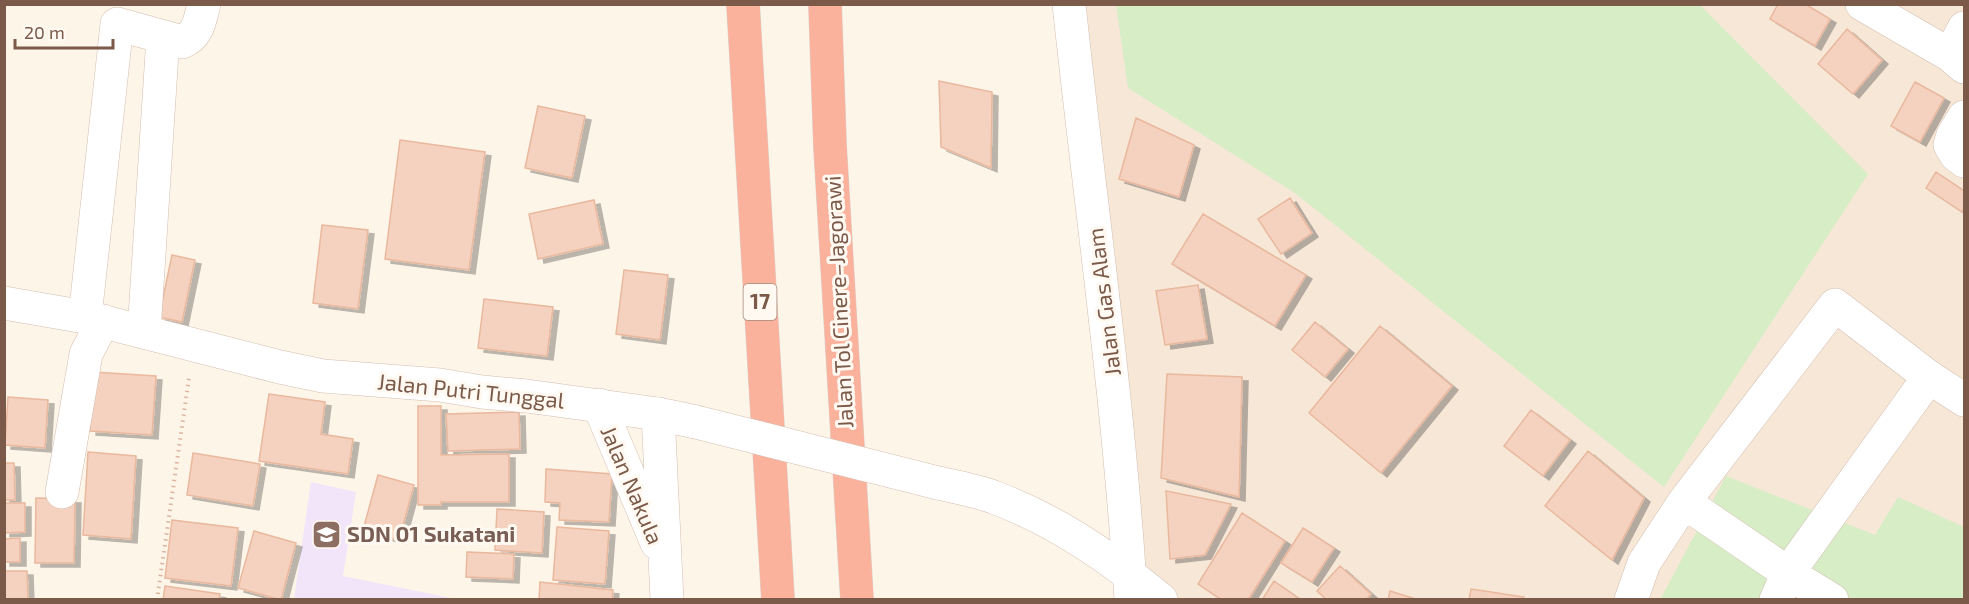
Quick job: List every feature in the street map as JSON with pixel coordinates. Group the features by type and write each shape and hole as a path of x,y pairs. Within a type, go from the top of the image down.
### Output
{"highway":[{"name":"17","path":"743,4 778,600"},
{"name":"Jalan Tol Cinere–Jagorawi","path":"825,4 830,146 857,600"}],"street":[{"path":"62,492 94,319 117,24 177,42 186,41 198,28 204,4"},
{"name":"Jalan Gas Alam","path":"1069,4 1111,362 1130,586"},
{"path":"1862,4 1960,50"},
{"path":"144,332 163,38"},
{"path":"1965,117 1953,135 1950,145 1956,156 1965,160"},
{"name":"Jalan Putri Tunggal","path":"4,303 94,319 323,376 440,385 658,414 938,483 995,498 1083,541 1130,586 1161,600"},
{"path":"1631,600 1644,563 1684,502 1835,305 1929,377 1965,400"},
{"path":"1782,586 1929,377"},
{"name":"Jalan Nakula","path":"599,405 666,564"},
{"name":"Jalan Nakula","path":"658,414 668,600"},
{"path":"1684,502 1782,586 1832,600"}],"path":[{"path":"157,600 194,345"}],"shaded area":[{"path":"1069,5 1964,5 1964,599 1131,599"},
{"name":"SDN 01 Sukatani","path":"311,482 356,492 343,576 456,599 294,599"}],"green space":[{"path":"1116,5 1700,5 1868,174 1664,487 1295,193 1128,88"},
{"path":"1726,476 1875,535 1898,497 1964,527 1964,599 1660,600"}],"building":[{"path":"1778,4 1805,4 1830,19 1815,46 1770,19"},
{"path":"1847,29 1882,60 1853,94 1818,64"},
{"path":"939,81 992,92 991,168 941,147"},
{"path":"1915,82 1944,98 1920,142 1891,126"},
{"path":"538,106 585,116 572,178 525,168"},
{"path":"1136,118 1194,145 1179,197 1119,179"},
{"path":"400,140 485,152 469,270 385,259"},
{"path":"1936,172 1964,191 1962,212 1926,188"},
{"path":"1290,198 1312,233 1281,254 1258,219"},
{"path":"594,200 603,244 538,259 529,214"},
{"path":"1203,214 1306,275 1275,326 1172,264"},
{"path":"322,225 368,230 358,309 313,303"},
{"path":"172,255 195,260 182,322 159,317"},
{"path":"624,270 668,275 660,340 616,334"},
{"path":"1198,285 1207,339 1165,345 1156,291"},
{"path":"484,299 553,307 547,356 478,348"},
{"path":"1315,322 1348,349 1325,377 1292,350"},
{"path":"1380,326 1452,386 1381,473 1309,413"},
{"path":"93,372 156,376 152,435 90,431"},
{"path":"1167,374 1242,377 1239,497 1161,478"},
{"path":"269,394 325,402 321,434 353,439 348,474 259,461"},
{"path":"8,397 48,400 45,448 5,445"},
{"path":"418,406 441,406 441,455 509,454 509,502 441,502 441,505 418,505"},
{"path":"1531,410 1570,440 1543,476 1504,446"},
{"path":"519,412 520,449 448,451 446,414"},
{"path":"1588,451 1644,498 1612,560 1545,506"},
{"path":"88,452 136,456 131,539 83,535"},
{"path":"193,453 260,464 253,506 187,495"},
{"path":"4,463 14,463 15,500 4,500"},
{"path":"546,469 612,474 609,522 559,520 560,503 545,502"},
{"path":"378,475 414,485 399,540 363,530"},
{"path":"1166,491 1231,504 1205,555 1170,559"},
{"path":"36,498 75,499 74,563 35,563"},
{"path":"4,503 25,503 25,532 4,533"},
{"path":"497,509 544,512 542,553 495,550"},
{"path":"1242,513 1285,541 1248,600 1222,600 1198,584"},
{"path":"172,520 238,528 231,586 165,578"},
{"path":"557,527 609,531 605,584 553,580"},
{"path":"1303,528 1334,548 1312,582 1281,563"},
{"path":"254,531 296,543 281,600 238,588"},
{"path":"20,538 20,562 4,562 4,539"},
{"path":"467,552 514,554 513,579 466,577"},
{"path":"1340,566 1371,594 1366,600 1327,600 1317,591"},
{"path":"4,571 27,571 28,600 4,600"},
{"path":"1274,581 1301,600 1262,600"},
{"path":"540,582 613,590 612,600 539,600"},
{"path":"165,586 220,594 219,600 163,600"},
{"path":"1471,589 1524,597 1523,600 1469,600"},
{"path":"1390,591 1419,600 1388,600"}],"place":[{"name":"SDN 01 Sukatani","path":"326,534"}]}
